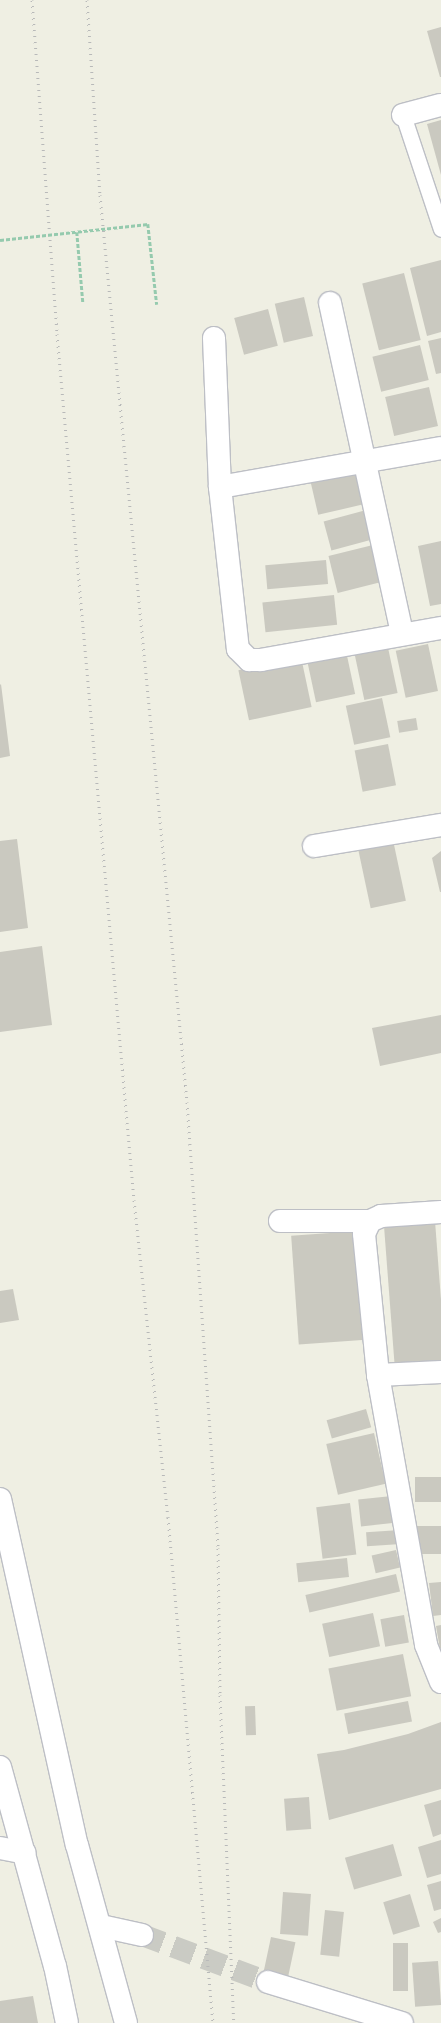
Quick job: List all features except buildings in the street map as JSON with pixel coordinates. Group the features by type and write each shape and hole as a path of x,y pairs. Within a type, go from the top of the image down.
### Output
{"street":[{"path":"403,115 441,105"},
{"path":"330,303 362,461 402,634"},
{"path":"214,338 220,487 238,649 249,660 261,660 441,628"},
{"path":"220,487 441,448"},
{"path":"314,846 441,825"},
{"path":"280,1221 370,1221 381,1216 441,1212"},
{"path":"370,1221 364,1234 378,1375 426,1645 441,1682"},
{"path":"378,1375 441,1372"},
{"path":"0,1499 77,1845 101,1926 126,2023"},
{"path":"0,1767 55,1966 67,2023"},
{"path":"0,1848 25,1853"},
{"path":"101,1926 142,1935"},
{"path":"268,1982 402,2023"}],"lane":[{"path":"403,115 441,229"}],"path":[{"path":"0,240 148,224 157,305"},
{"path":"77,232 83,302"}],"tunnel":[{"path":"142,1935 268,1982"}],"railway":[{"path":"32,0 57,334 134,1200 168,1517 213,2023"},
{"path":"87,0 100,195 187,1102 218,1548 220,1695 234,2023"}]}
